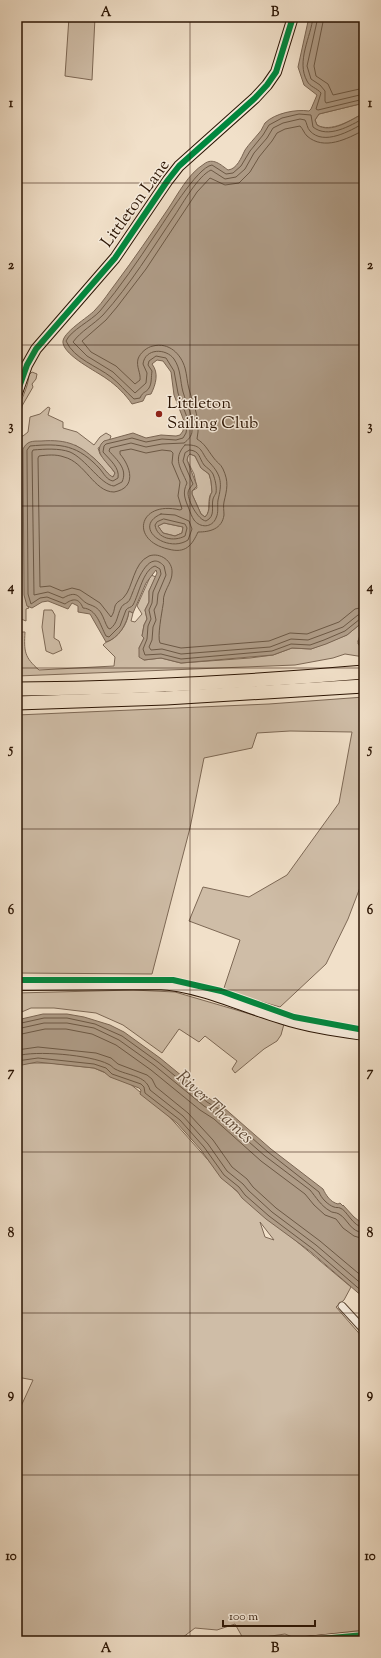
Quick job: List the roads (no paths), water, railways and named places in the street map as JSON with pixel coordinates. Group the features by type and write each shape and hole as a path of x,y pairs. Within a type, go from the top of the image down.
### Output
{"highway":[{"path":"17,689 188,684 364,672"},
{"path":"17,703 158,699 364,686"}],"street":[{"name":"Littleton Lane","path":"17,393 27,365 36,348 115,258 168,180 180,166 268,85 276,72 293,17"},
{"path":"17,985 165,984 217,996 289,1021 313,1027 364,1035"},
{"path":"342,1306 364,1330"},
{"path":"300,1641 364,1635"}],"water":[{"path":"309,17 364,17 364,103 319,114 315,120 317,125 328,128 335,127 364,113 364,621 347,635 311,649 292,648 273,655 181,663 161,658 144,660 139,657 139,648 144,638 142,636 147,619 145,610 149,602 149,591 157,573 156,570 146,583 133,613 129,611 122,630 111,640 106,642 90,614 78,612 78,606 72,603 68,609 48,601 42,602 32,608 27,606 24,595 23,449 26,444 32,441 67,442 87,452 109,475 113,477 115,473 102,457 99,449 100,445 104,441 133,433 146,438 161,435 176,436 180,435 183,431 184,421 174,395 171,372 163,361 157,360 152,364 156,371 156,379 151,394 146,395 143,401 132,404 114,384 69,353 63,343 64,339 71,330 101,304 184,185 198,168 211,161 217,162 228,170 234,168 265,123 286,112 309,111 311,109 317,95 304,85 298,67","holes":["190,454 195,456 201,468 209,474 211,481 212,492 208,512 205,517 201,514 192,494 192,491 197,486 187,460","164,523 183,527 182,533 175,536 163,533 158,526"]},
{"path":"364,630 364,650 360,648 358,641"},
{"name":"River Thames","path":"43,1014 67,1014 84,1017 110,1025 124,1032 160,1058 210,1099 223,1107 271,1149 323,1189 331,1200 335,1203 340,1203 343,1205 364,1225 364,1298 311,1252 266,1219 242,1198 237,1191 221,1178 201,1150 177,1123 140,1094 141,1090 139,1088 110,1077 104,1072 94,1068 37,1062 17,1066 17,1020"}],"place":[{"name":"Littleton Sailing Club","path":"159,414"}]}
